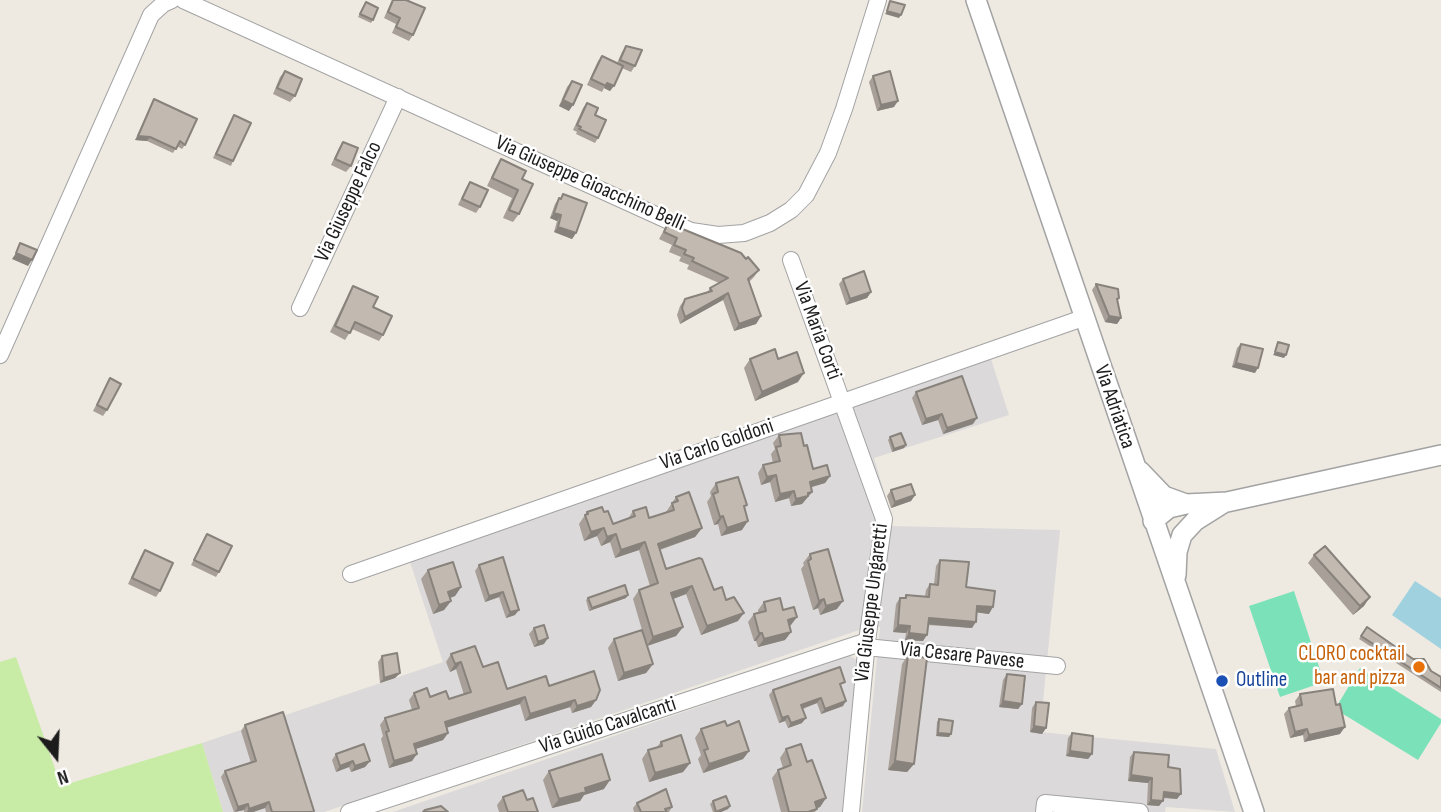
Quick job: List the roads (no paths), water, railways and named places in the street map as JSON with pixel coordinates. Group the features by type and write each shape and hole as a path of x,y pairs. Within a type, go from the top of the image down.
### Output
{"street":[{"path":"0,355 151,15 172,0"},
{"name":"Via Giuseppe Gioacchino Belli","path":"183,0 691,231 718,234 744,233 769,223 791,210 806,195 828,153 878,0"},
{"name":"Via Adriatica","path":"976,0 1254,812"},
{"name":"Via Giuseppe Falco","path":"300,308 398,97"},
{"name":"Via Maria Corti","path":"791,260 842,401"},
{"name":"Via Carlo Goldoni","path":"351,574 1083,318"},
{"name":"Via Giuseppe Ungaretti","path":"842,401 884,519 866,644 851,812"},
{"path":"1153,521 1165,526 1181,525 1190,512 1227,502 1438,457"},
{"path":"1133,462 1149,483 1190,512"},
{"path":"1175,583 1177,552 1190,512"},
{"name":"Via Cesare Pavese","path":"866,644 1057,666"},
{"name":"Via Guido Cavalcanti","path":"349,812 866,644"},
{"path":"1044,812 1045,803 1140,812"}],"water":[{"path":"1415,581 1441,598 1441,649 1392,615"}],"place":[{"name":"CLORO cocktail bar and pizza","path":"1419,667"},
{"name":"Outline","path":"1222,681"}]}
